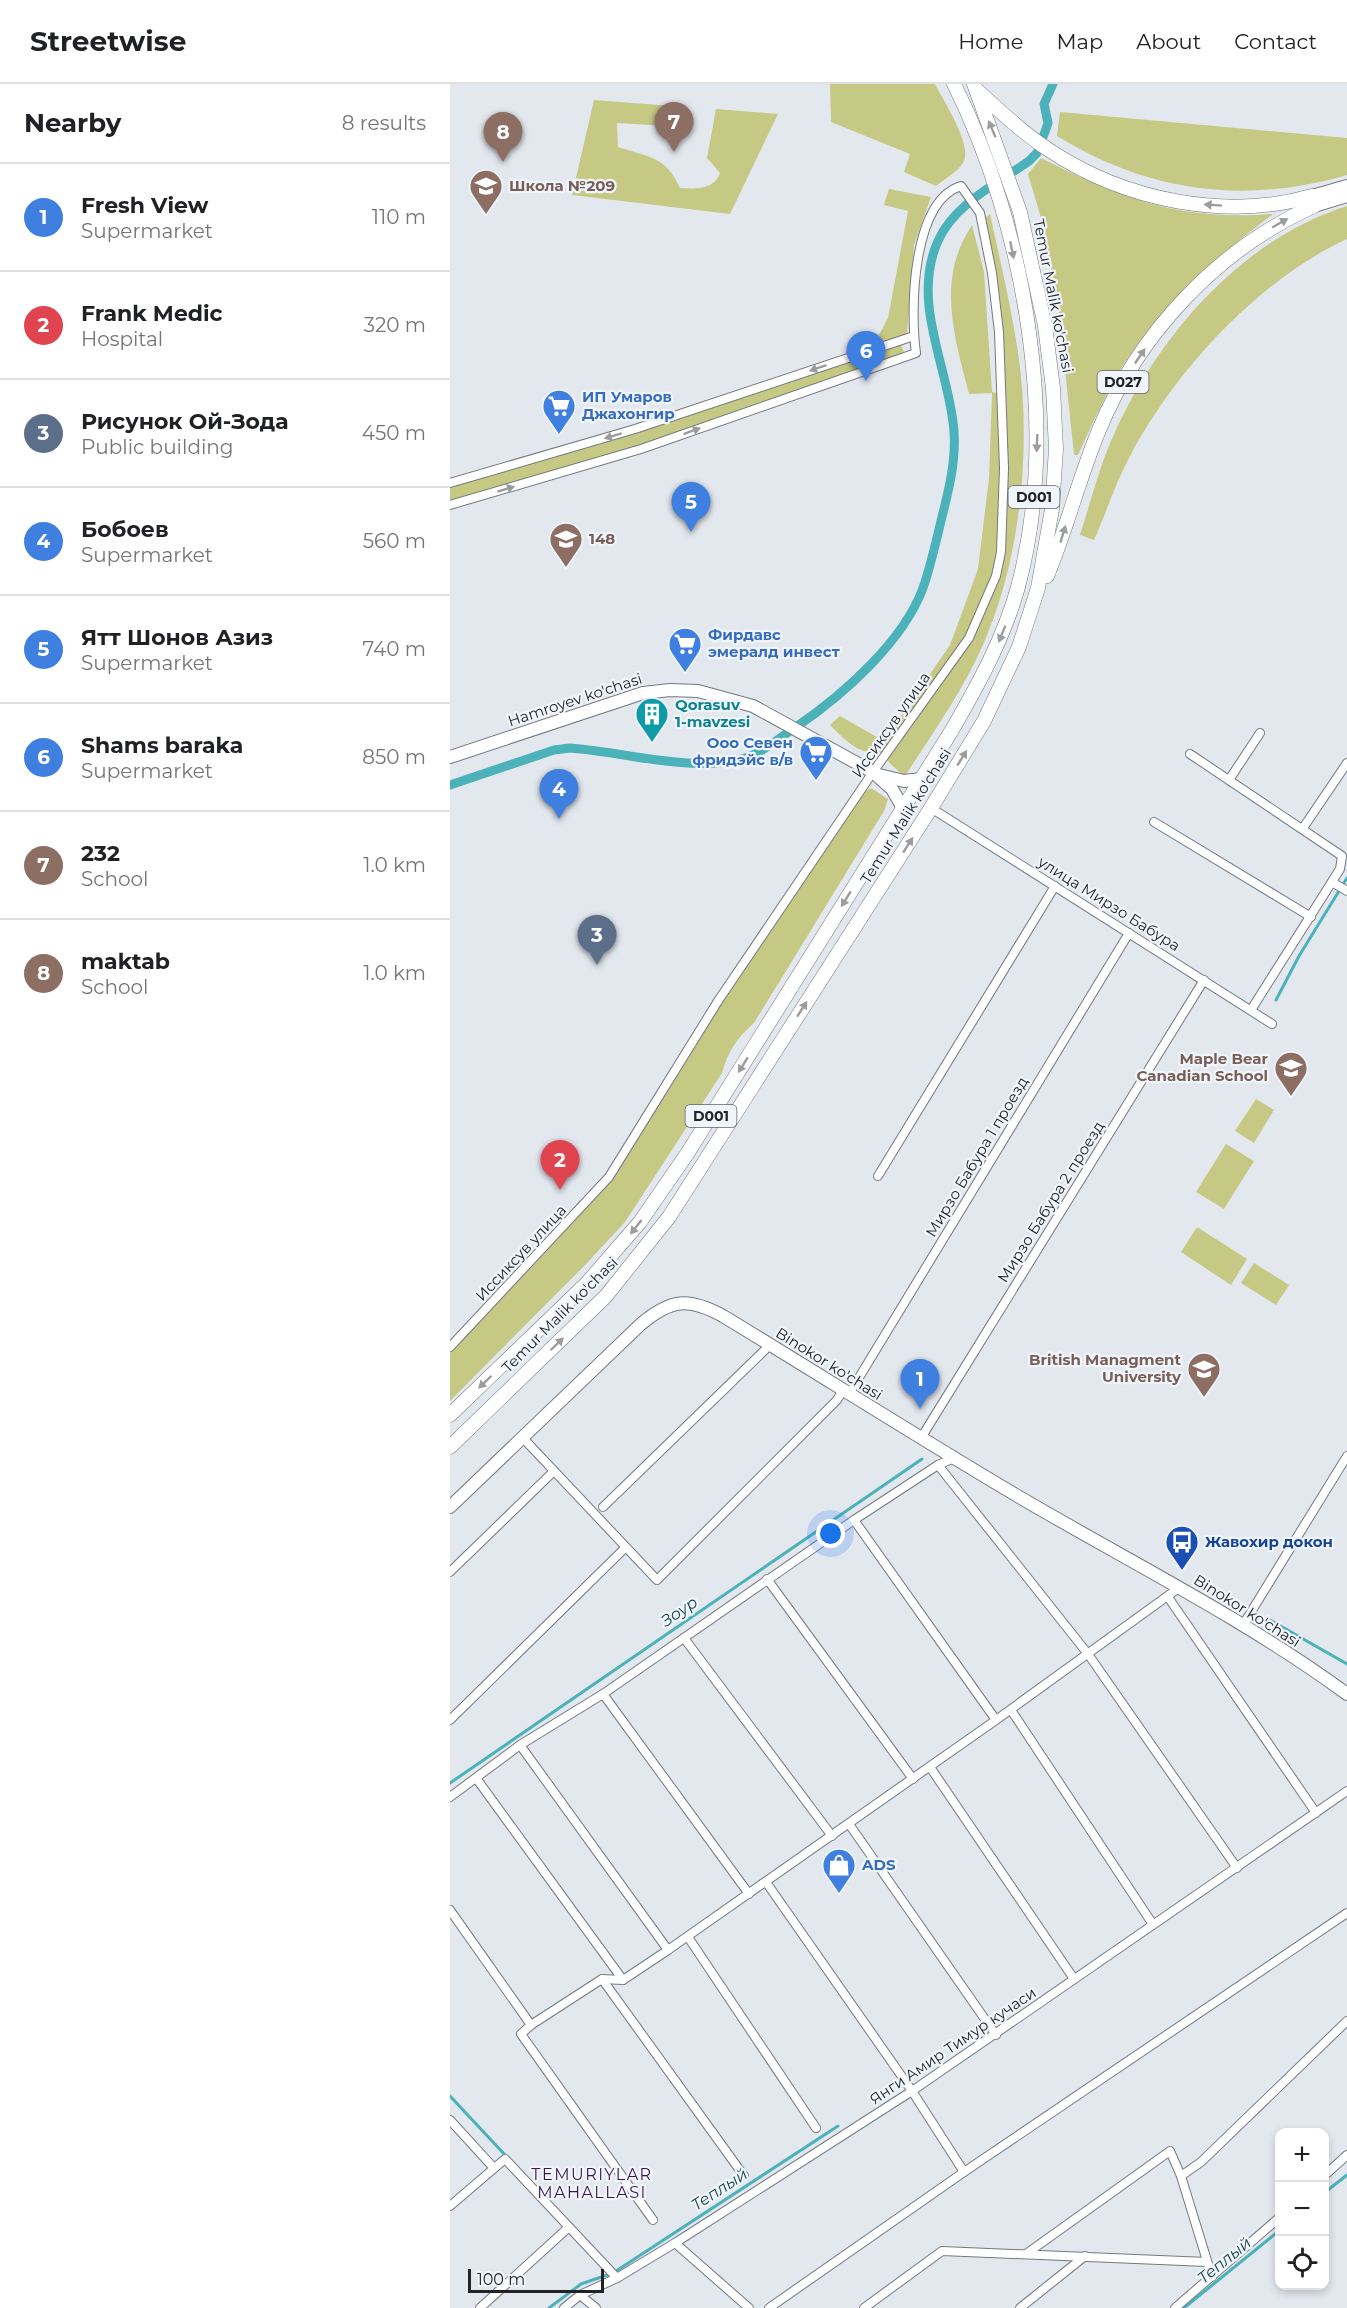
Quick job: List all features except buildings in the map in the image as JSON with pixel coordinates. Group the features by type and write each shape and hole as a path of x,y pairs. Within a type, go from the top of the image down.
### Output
{"highway":[{"name":"Temur Malik ko'chasi","path":"450,1415 587,1282 640,1222 687,1154 922,779 962,714 998,644 1017,589 1032,514 1038,434 1034,374 1022,300 997,194 972,123 954,84"},
{"name":"Temur Malik ko'chasi","path":"452,1443 606,1296 644,1250 680,1200 931,808 984,721 1011,666 1026,628 1047,542 1054,489 1056,429 1045,326 1012,184 976,87"},
{"name":"D027","path":"976,87 1033,139 1049,150 1116,184 1178,201 1215,205 1260,205 1313,201"},
{"name":"D027","path":"1026,628 1062,540 1081,474 1099,428 1143,351 1180,304 1226,262 1261,235 1313,201"}],"main road":[{"name":"D027","path":"1313,201 1347,186"},
{"name":"D027","path":"1313,201 1347,196"},
{"name":"Hamroyev ko'chasi","path":"450,757 657,690 698,691 726,696 753,706 873,772 898,780 922,779"},
{"name":"Hamroyev ko'chasi","path":"873,772 892,789 903,808"},
{"name":"Binokor ko'chasi","path":"450,1507 629,1334 650,1317 673,1304 686,1302 707,1308 954,1458 1180,1587 1243,1625 1347,1694"}],"street":[{"name":"Иссиксув улица","path":"450,506 641,449 916,353 914,336 917,265 929,220 945,193 961,186 967,191 980,213 992,273 999,332 1004,468 1001,552 988,598 969,638 873,772 718,1001 609,1177 450,1347"},
{"path":"450,483 635,429 914,336"},
{"path":"1229,780 1260,733"},
{"path":"1190,754 1340,852 1342,864 1332,882 1251,1010"},
{"path":"1303,828 1347,764"},
{"name":"улица Мирзо Бабура","path":"931,808 1272,1024"},
{"path":"1154,822 1311,916"},
{"path":"1332,882 1347,891"},
{"path":"878,1176 1055,886"},
{"name":"Мирзо Бабура 1 проезд","path":"626,1548 657,1580 846,1392 1129,933"},
{"name":"Мирзо Бабура 2 проезд","path":"921,1438 1204,980"},
{"path":"603,1507 770,1345"},
{"path":"450,1720 626,1548 522,1437"},
{"path":"1243,1625 1347,1456"},
{"path":"450,1797 520,1745 603,1694 854,1520 938,1464 954,1458"},
{"path":"938,1464 1088,1654 1237,1868"},
{"path":"450,1572 555,1471"},
{"path":"854,1520 996,1720"},
{"path":"767,1579 913,1779"},
{"path":"653,2220 521,2034 531,2025 602,1979 623,1980 688,1937 1011,1710 1180,1587"},
{"path":"1168,1597 1316,1814"},
{"path":"684,1638 832,1836"},
{"path":"603,1694 749,1894"},
{"path":"1011,1710 1152,1923"},
{"path":"520,1745 668,1950"},
{"path":"930,1767 1074,1979"},
{"path":"476,1778 623,1980"},
{"name":"Янги Амир Тимур кучаси","path":"564,2308 580,2295 617,2278 675,2243 912,2091 996,2035 1152,1923 1237,1868 1347,1791"},
{"path":"849,1824 996,2035"},
{"path":"766,1882 912,2091 964,2172"},
{"path":"450,1910 531,2025"},
{"path":"768,2308 964,2172 1347,1913"},
{"path":"688,1937 816,2128"},
{"path":"602,1979 744,2176"},
{"path":"1181,2176 1201,2162 1347,2022"},
{"path":"450,2120 493,2167"},
{"path":"1026,2253 1170,2151 1181,2176 1212,2277"},
{"path":"1329,2171 1347,2155"},
{"path":"450,2206 505,2159 617,2278"},
{"path":"1175,2308 1275,2221"},
{"path":"480,2308 569,2227"},
{"path":"675,2243 749,2308"},
{"path":"864,2308 942,2251 1208,2262"},
{"path":"1020,2308 1085,2256"},
{"path":"580,2295 596,2308"}],"green space":[{"path":"830,84 935,84 964,144 965,153 962,165 936,186 904,172 910,154 831,122"},
{"path":"594,100 685,107 682,127 617,123 618,147 655,159 669,170 680,188 704,187 713,183 720,173 707,158 716,109 778,114 730,214 572,195"},
{"path":"1060,112 1347,138 1347,175 1309,184 1234,191 1198,188 1162,181 1126,170 1091,155 1057,136"},
{"path":"1041,158 1098,185 1152,204 1209,214 1273,214 1207,268 1167,308 1149,330 1116,377 1078,455 1074,455 1059,312 1044,228 1028,174"},
{"path":"889,189 931,197 914,245 907,334 872,348 888,318 908,211 884,205"},
{"path":"1347,206 1347,239 1282,278 1222,331 1170,392 1149,424 1120,476 1094,540 1080,535 1100,470 1115,432 1155,360 1180,327 1208,295 1239,266 1273,242 1309,221"},
{"path":"990,214 1012,318 1022,388 1024,426 1020,502 1006,578 982,647 956,697 905,776 878,752 857,748 830,725 840,716 884,741 950,645 978,569 989,478 992,393 969,394 954,329 951,287 954,266 961,245 972,225 984,272 992,392 1002,394 984,219"},
{"path":"900,341 905,356 641,449 450,505 450,483 574,447"},
{"path":"871,788 888,799 884,811 754,1023 734,1045 722,1073 625,1222 450,1401 450,1350 593,1196 718,1001 858,795"},
{"path":"1256,1099 1274,1110 1254,1143 1235,1131"},
{"path":"1226,1144 1254,1161 1224,1209 1196,1192"},
{"path":"1197,1227 1247,1259 1231,1285 1181,1252"},
{"path":"1254,1263 1289,1285 1276,1305 1241,1283"}],"waterway":[{"path":"450,785 554,750 570,748 678,762 721,762 742,759 763,750 814,714 870,666 901,628 923,588 945,506 953,464 954,432 951,409 930,312 928,288 930,264 938,241 955,216 978,195 1029,161 1037,153 1048,123 1044,104 1053,84"},
{"path":"1276,1000 1299,956 1347,878"},
{"name":"Зоур","path":"450,1783 922,1459"},
{"name":"Теплый","path":"1270,1620 1347,1664"},
{"name":"Теплый","path":"450,2096 506,2156"},
{"name":"Теплый","path":"549,2308 581,2284 613,2273 838,2126"},
{"name":"Теплый","path":"1329,2189 1347,2175"},
{"name":"Теплый","path":"1184,2308 1275,2234"}],"place":[{"name":"232","path":"674,152"},
{"name":"maktab","path":"503,162"},
{"name":"Школа №209","path":"486,215"},
{"name":"Shams baraka","path":"866,381"},
{"name":"ИП Умаров Джахонгир","path":"559,435"},
{"name":"Ятт Шонов Азиз","path":"691,532"},
{"name":"148","path":"566,568"},
{"name":"Фирдавс эмералд инвест","path":"685,673"},
{"name":"Qorasuv 1-mavzesi","path":"652,743"},
{"name":"Ооо Севен фридэйс в/в","path":"816,781"},
{"name":"Бобоев","path":"559,819"},
{"name":"Рисунок Ой-Зода","path":"597,965"},
{"name":"Maple Bear Canadian School","path":"1291,1097"},
{"name":"Frank Medic","path":"560,1190"},
{"name":"British Managment University","path":"1204,1398"},
{"name":"Fresh View","path":"920,1409"},
{"name":"Жавохир докон","path":"1182,1571"},
{"name":"ADS","path":"839,1894"}],"district":[{"name":"TEMURIYLAR MAHALLASI","path":"592,2183"}]}
